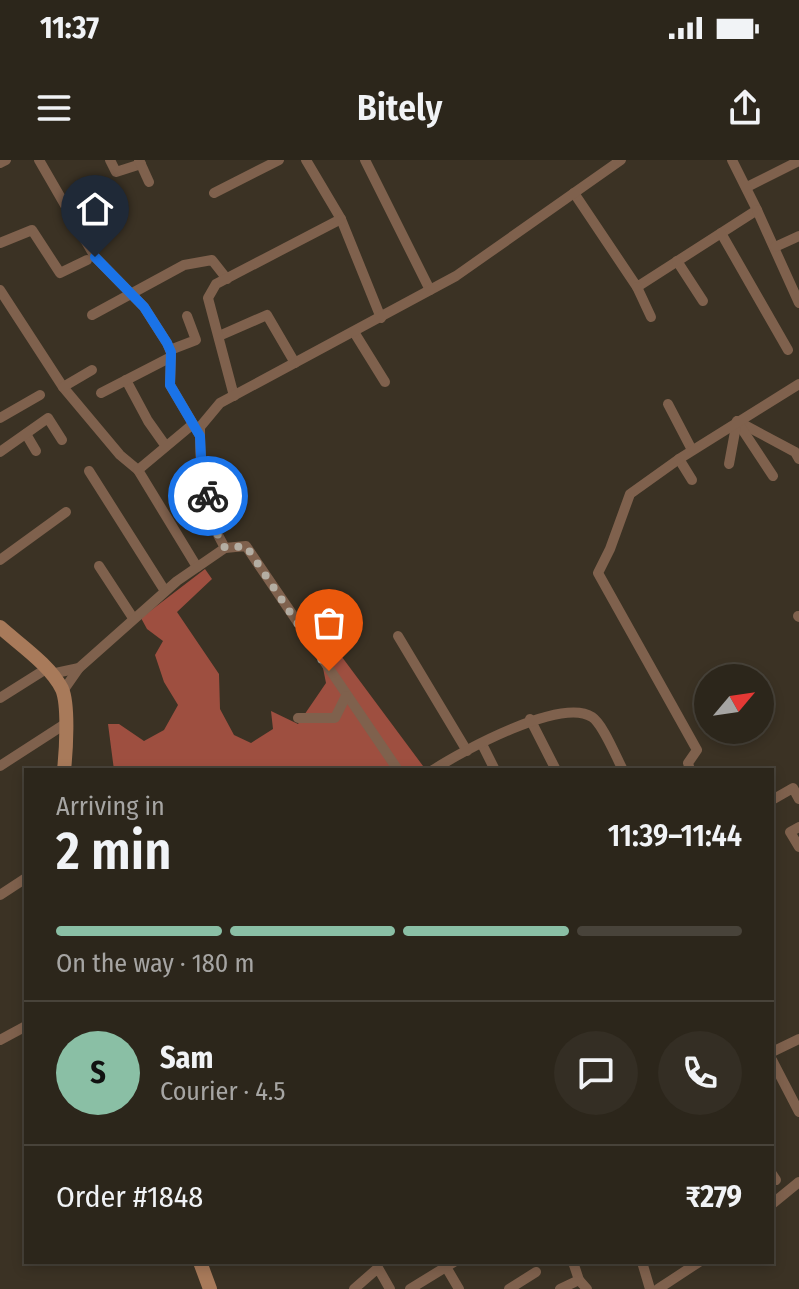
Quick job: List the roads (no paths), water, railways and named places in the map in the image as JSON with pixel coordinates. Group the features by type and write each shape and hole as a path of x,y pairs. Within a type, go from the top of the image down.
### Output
{"main road":[{"path":"0,627 48,671 63,691 67,744 64,768"},
{"path":"201,1264 210,1289"}],"street":[{"path":"0,163 6,160"},
{"path":"39,160 95,257 144,307 170,354 170,385 200,436"},
{"path":"110,160 116,172 140,162 149,182"},
{"path":"214,193 279,160"},
{"path":"306,160 341,219 381,318"},
{"path":"365,160 430,290"},
{"path":"225,548 203,507 208,496 202,478 200,436 200,427 220,403 456,276 621,160"},
{"path":"732,160 799,303"},
{"path":"747,187 799,161"},
{"path":"574,193 637,287 651,317"},
{"path":"637,287 757,210"},
{"path":"234,396 208,298 216,284 341,219"},
{"path":"0,243 32,230 60,273 87,260"},
{"path":"721,233 788,350"},
{"path":"775,247 799,236"},
{"path":"92,315 184,265 212,260 227,279"},
{"path":"677,261 703,301"},
{"path":"0,290 63,387 120,455 138,470 197,567"},
{"path":"219,336 267,315 295,363"},
{"path":"101,393 196,340 187,316"},
{"path":"354,332 385,382"},
{"path":"63,387 92,370"},
{"path":"126,380 165,445"},
{"path":"689,768 688,763 697,750 598,573 630,494 692,450 799,384"},
{"path":"0,418 40,395"},
{"path":"668,404 692,450"},
{"path":"0,452 48,418 62,440"},
{"path":"737,421 795,452 799,459"},
{"path":"729,464 737,421"},
{"path":"737,421 773,476"},
{"path":"138,470 193,424"},
{"path":"26,434 36,451"},
{"path":"679,459 692,480"},
{"path":"89,471 165,591"},
{"path":"0,560 66,512"},
{"path":"63,691 79,668 165,591 225,548 246,546 397,768"},
{"path":"99,566 133,618"},
{"path":"398,636 467,751"},
{"path":"0,698 48,671 79,668"},
{"path":"298,718 335,718 346,696"},
{"path":"437,768 530,719 584,713 596,719 622,768"},
{"path":"530,719 555,768"},
{"path":"0,766 65,724"},
{"path":"482,744 494,768"},
{"path":"774,799 793,788 799,799"},
{"path":"799,827 790,832 799,847"},
{"path":"0,895 24,879"},
{"path":"0,1040 24,1027"},
{"path":"774,1051 799,1039"},
{"path":"774,1064 799,1112"},
{"path":"774,1202 799,1182"},
{"path":"574,1264 579,1280 587,1289"},
{"path":"643,1264 650,1289"},
{"path":"658,1289 696,1264"},
{"path":"410,1289 450,1265 459,1289"},
{"path":"354,1289 378,1268 390,1289"},
{"path":"509,1289 536,1272"},
{"path":"560,1289 579,1280"}]}
